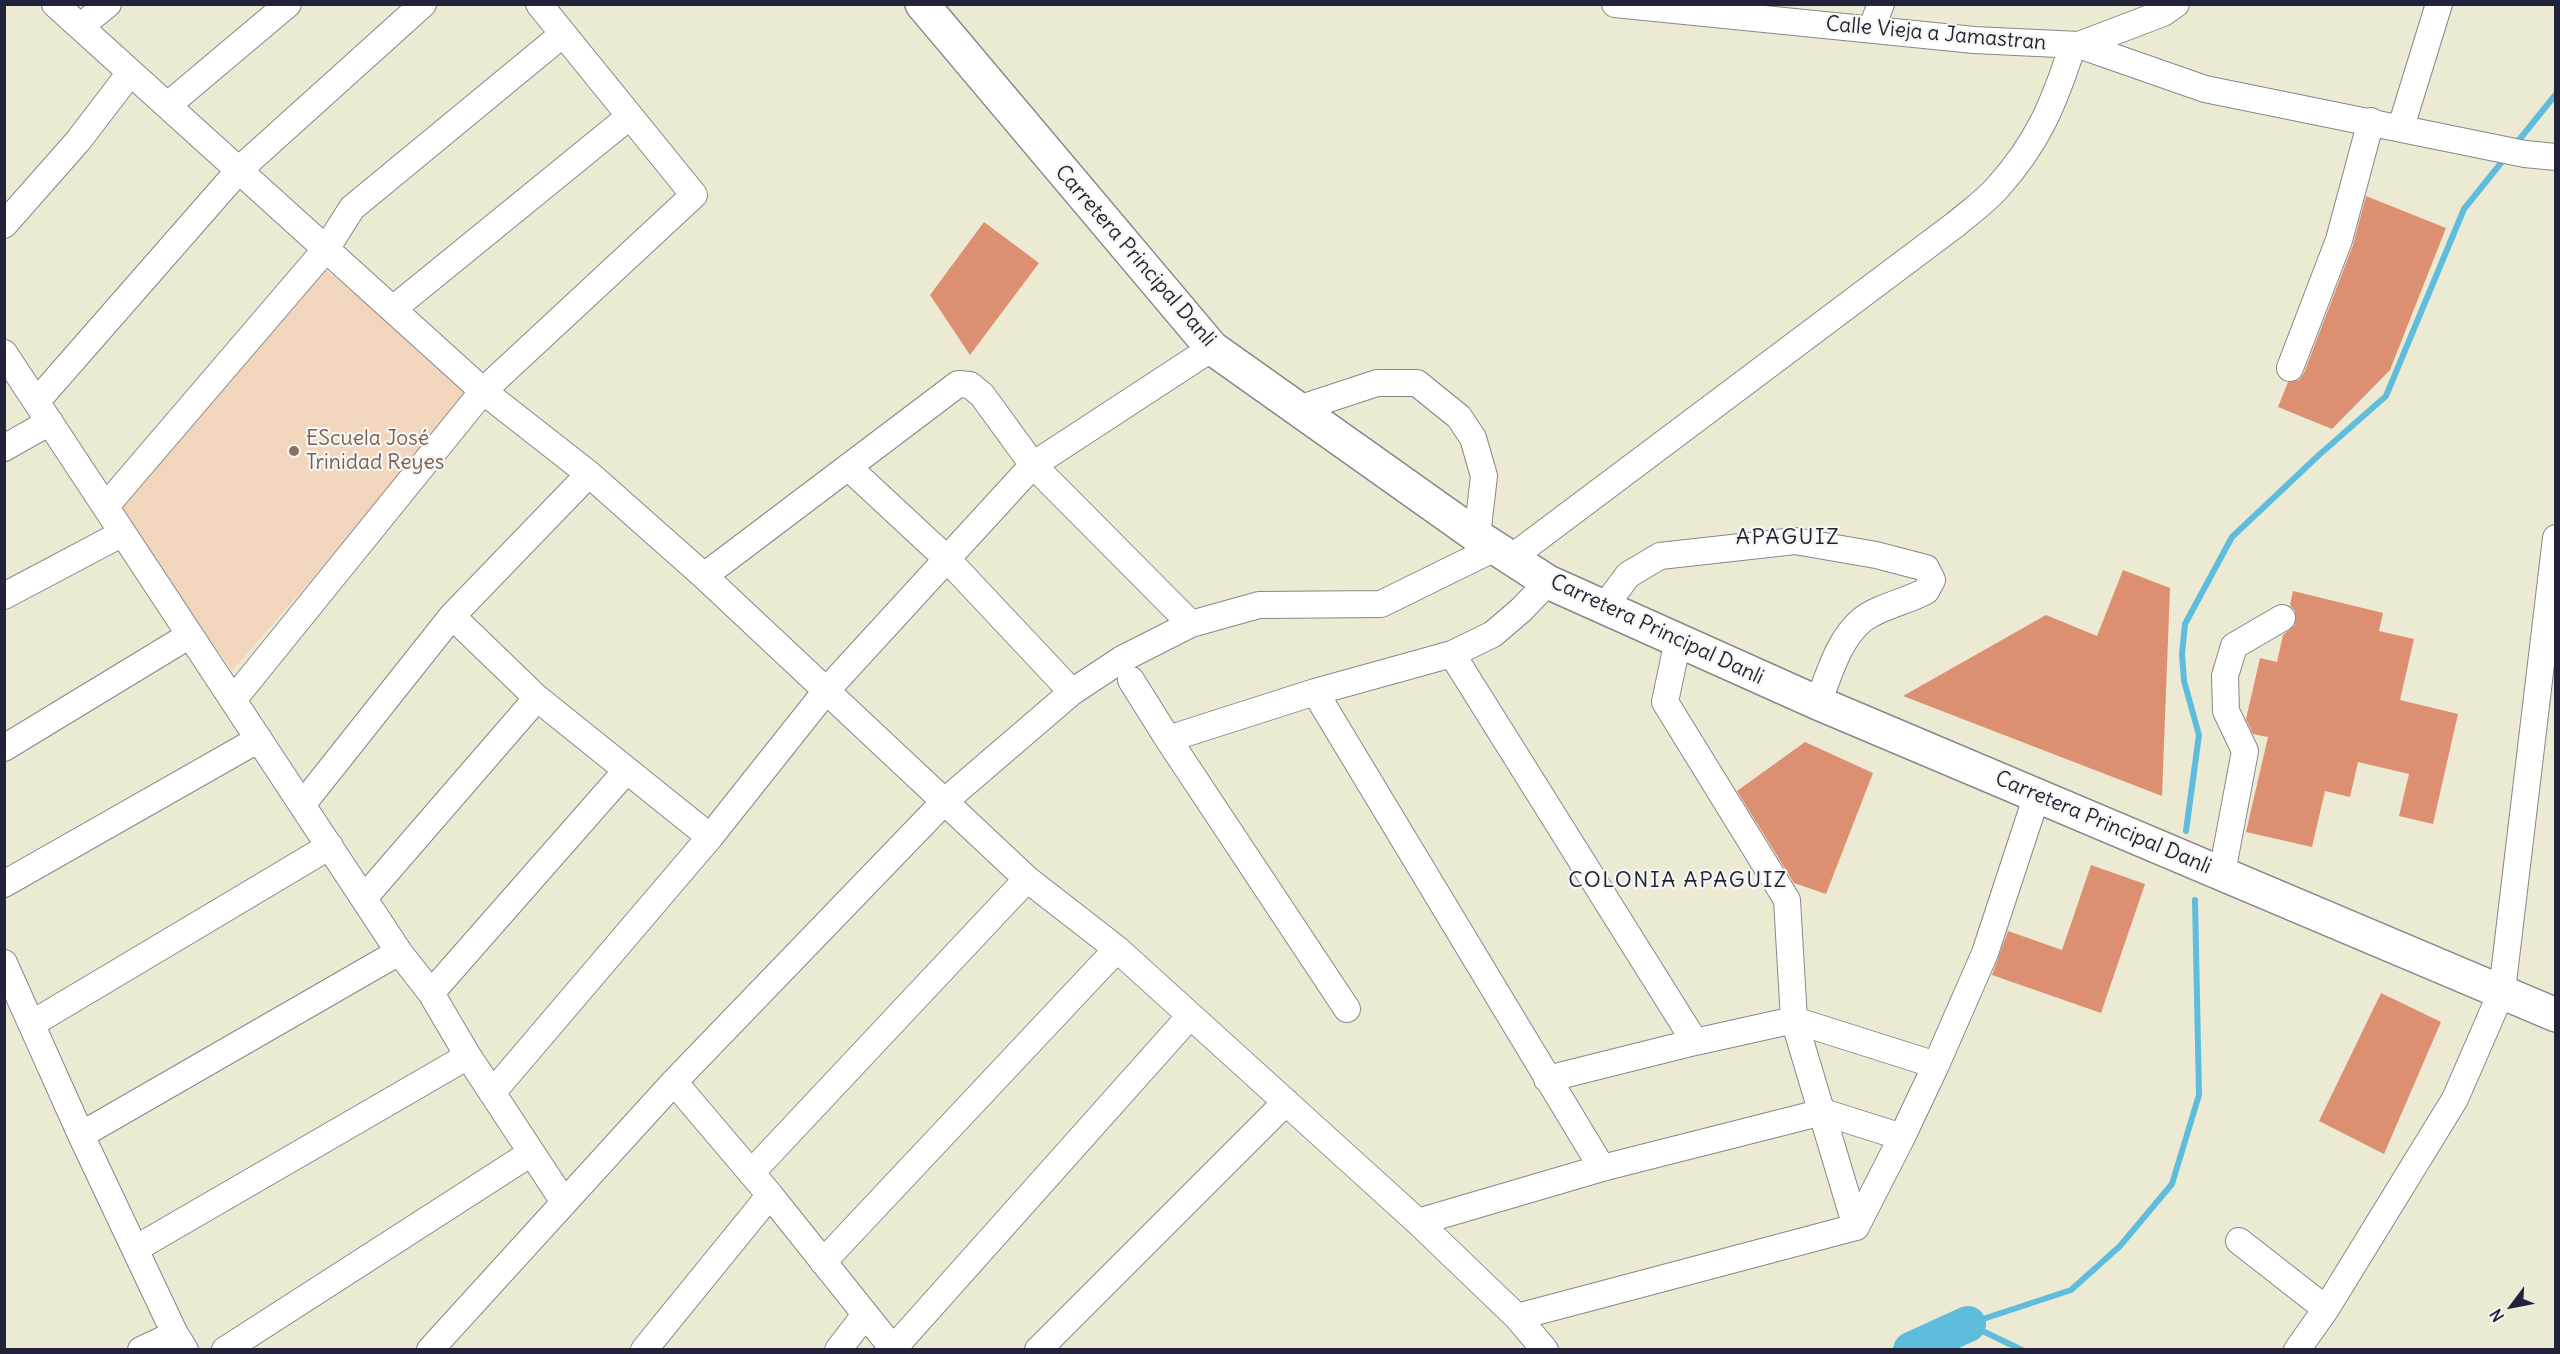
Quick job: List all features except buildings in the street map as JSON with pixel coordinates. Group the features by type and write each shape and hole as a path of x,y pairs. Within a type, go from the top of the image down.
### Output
{"main road":[{"name":"Carretera Principal Danli","path":"922,4 1212,348 1494,547 1548,582 1818,703 2556,1015"}],"street":[{"path":"55,4 483,391 589,474 704,576 1028,879 1117,949 1418,1222 1517,1317 1545,1350"},
{"path":"81,26 108,4"},
{"path":"168,105 288,4"},
{"path":"4,448 44,412 240,169 423,4"},
{"path":"233,700 483,391 694,195 539,4"},
{"name":"Calle Vieja a Jamastran","path":"1615,4 1974,40 2076,45 2163,13 2176,4"},
{"path":"1871,29 1881,4"},
{"path":"2401,127 2439,4"},
{"path":"106,506 326,249 352,208 563,34"},
{"path":"437,1347 564,1202 674,1082 945,801 1072,692 1122,659 1191,624 1259,605 1382,604 1494,547 1947,231 1997,189 2031,147 2055,99 2076,45 2205,89 2525,154 2556,157"},
{"path":"4,225 78,141 130,73"},
{"path":"393,309 630,116"},
{"path":"2290,368 2339,240 2371,121"},
{"path":"492,1093 710,837 826,692 1033,465 1212,348"},
{"path":"4,352 363,898 399,952 431,993 468,1056 564,1202"},
{"path":"1298,409 1377,383 1417,383 1460,417 1473,438 1484,476 1494,547"},
{"path":"704,576 958,384 970,385 982,395 1033,465 1191,624"},
{"path":"848,467 947,559 1072,692"},
{"path":"302,805 452,616 589,474"},
{"path":"4,596 123,533"},
{"path":"2297,1350 2326,1309 2455,1099 2502,991 2546,720 2556,538"},
{"path":"1605,606 1628,575 1660,556 1795,541 1926,568 1932,580 1926,591 1862,620 1843,641 1818,703"},
{"path":"1896,560 1900,601"},
{"path":"1168,739 1314,692 1452,654 1493,634 1548,582"},
{"path":"452,616 537,698 710,837"},
{"path":"2222,873 2245,751 2226,711 2225,676 2234,646 2282,618"},
{"path":"4,748 190,635"},
{"path":"1678,640 1665,702 1787,900 1794,1020 1856,1227"},
{"path":"1452,654 1695,1042"},
{"path":"1131,680 1347,1009"},
{"path":"1314,692 1602,1168"},
{"path":"363,898 537,698"},
{"path":"4,884 259,739"},
{"path":"431,993 626,771"},
{"path":"1517,1317 1856,1227 1936,1065 1985,953 2037,795"},
{"path":"33,1023 330,846"},
{"path":"751,1173 1028,879"},
{"path":"823,1262 1117,949"},
{"path":"81,1135 399,952"},
{"path":"4,963 33,1023 81,1135 180,1342 141,1350"},
{"path":"674,1082 770,1195 893,1349 1190,1016"},
{"path":"1547,1079 1794,1020 1936,1065"},
{"path":"135,1249 468,1056"},
{"path":"1038,1350 1286,1102"},
{"path":"1418,1222 1602,1168 1823,1112 1902,1137"},
{"path":"225,1350 531,1153"},
{"path":"644,1350 770,1195"},
{"path":"2239,1240 2326,1309"},
{"path":"838,1350 865,1315"}],"shaded area":[{"name":"EScuela José Trinidad Reyes","path":"320,265 473,394 232,671 118,508"}],"waterway":[{"path":"2515,145 2556,94"},
{"path":"2186,831 2199,735 2184,681 2182,654 2185,624 2232,537 2386,396 2464,209 2505,158"},
{"path":"1968,1324 2071,1290 2120,1246 2172,1184 2199,1095 2195,900"},
{"path":"1968,1324 2022,1350"},
{"path":"1911,1350 1968,1324"}],"place":[{"name":"EScuela José Trinidad Reyes","path":"294,451"}],"district":[{"name":"APAGUIZ","path":"1788,538"},
{"name":"COLONIA APAGUIZ","path":"1678,881"}]}
